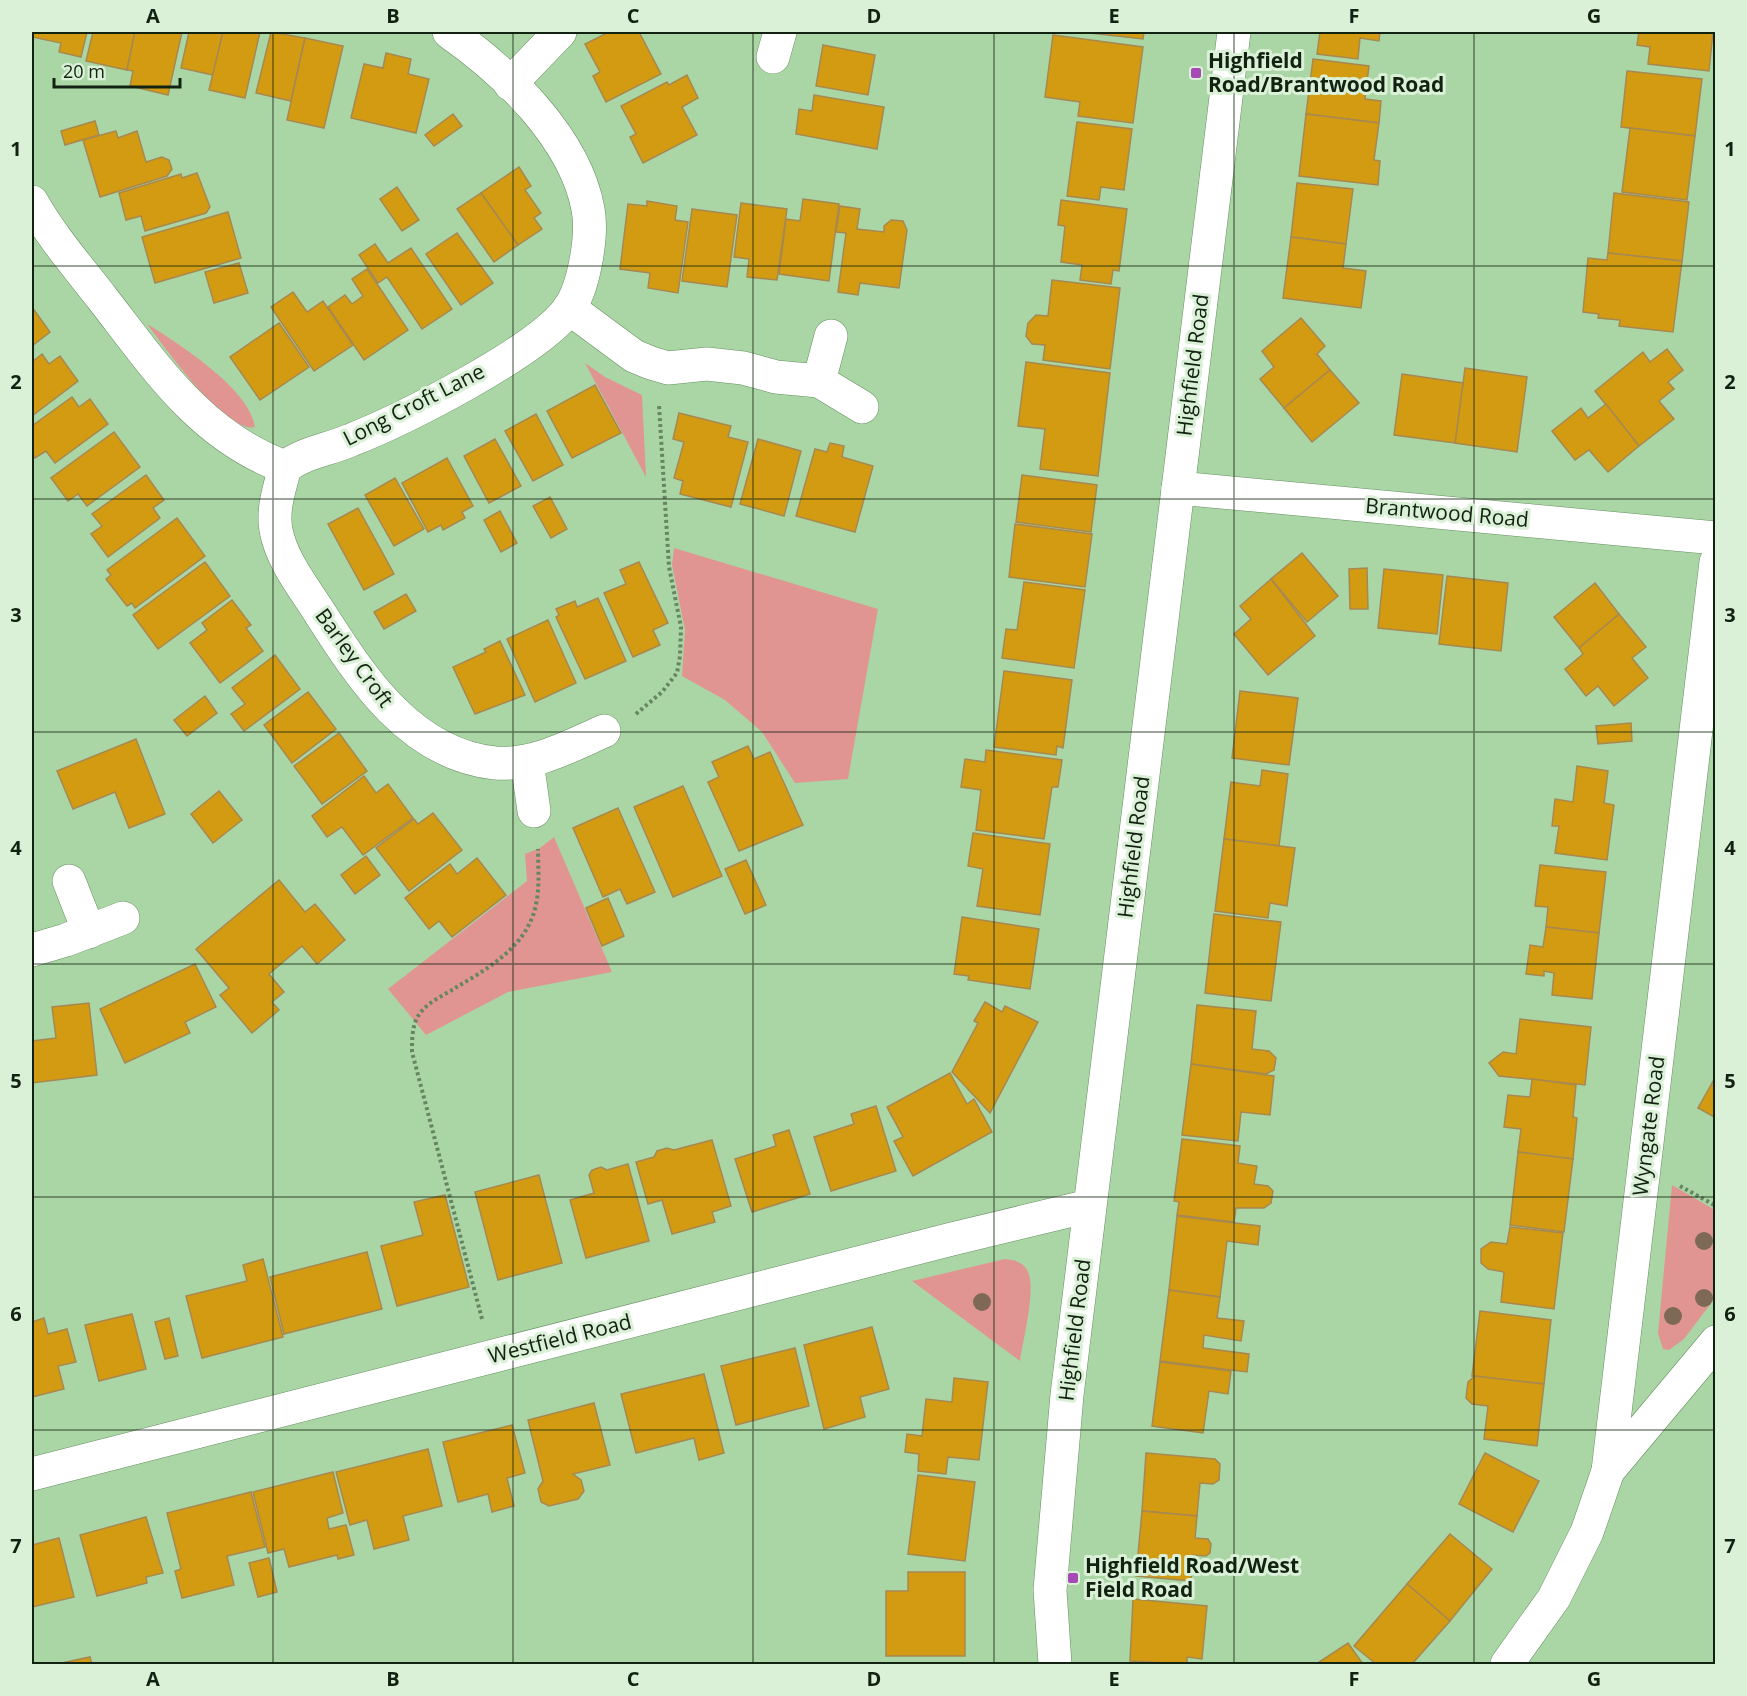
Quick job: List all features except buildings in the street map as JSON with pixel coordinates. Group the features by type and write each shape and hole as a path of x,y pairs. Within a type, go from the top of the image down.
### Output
{"street":[{"path":"449,32 510,84 550,127 570,157 584,187 590,218 589,246 569,308 634,356 651,363 668,368 707,364 743,368 776,377 819,381 862,407"},
{"path":"510,84 560,32"},
{"name":"Highfield Road","path":"1055,1665 1050,1590 1067,1395 1234,32"},
{"path":"32,202 59,243 112,311 167,381 201,418 243,448 285,467"},
{"name":"Long Croft Lane","path":"285,467 299,456 350,441 465,383 531,342 569,308"},
{"path":"819,381 831,336"},
{"name":"Barley Croft","path":"285,467 277,498 276,531 291,567 345,652 379,698 406,724 435,745 463,756 496,763 527,762 616,725"},
{"name":"Brantwood Road","path":"1178,488 1716,538"},
{"name":"Wyngate Road","path":"1507,1665 1554,1599 1587,1532 1608,1472 1716,562"},
{"path":"527,762 534,811"},
{"path":"69,881 89,932"},
{"path":"32,950 89,932 123,918"},
{"name":"Westfield Road","path":"32,1474 1089,1206"},
{"path":"1608,1472 1716,1342"}],"path":[{"path":"616,725 662,692 677,673 680,656 681,627 669,567 659,395"},
{"path":"484,1327 412,1052 412,1036 417,1019 428,1004 492,965 513,946 531,920 539,893 538,845"},
{"path":"1678,1185 1716,1206"}],"shaded area":[{"path":"147,324 211,368 227,383 250,412 255,427 242,426 212,404 181,369"},
{"path":"585,363 605,377 642,395 646,477"},
{"path":"674,548 878,609 848,779 795,783 762,732 725,700 682,676 685,630 672,565"},
{"path":"554,837 612,972 508,992 426,1035 388,989 527,881 525,854 540,848"},
{"path":"1672,1185 1715,1210 1715,1298 1684,1339 1669,1350 1663,1349 1658,1333"},
{"path":"1005,1259 1024,1266 1030,1280 1030,1303 1020,1361 912,1281"}],"place":[{"name":"Highfield Road/Brantwood Road","path":"1196,73"},
{"name":"Highfield Road/West Field Road","path":"1073,1578"}]}
